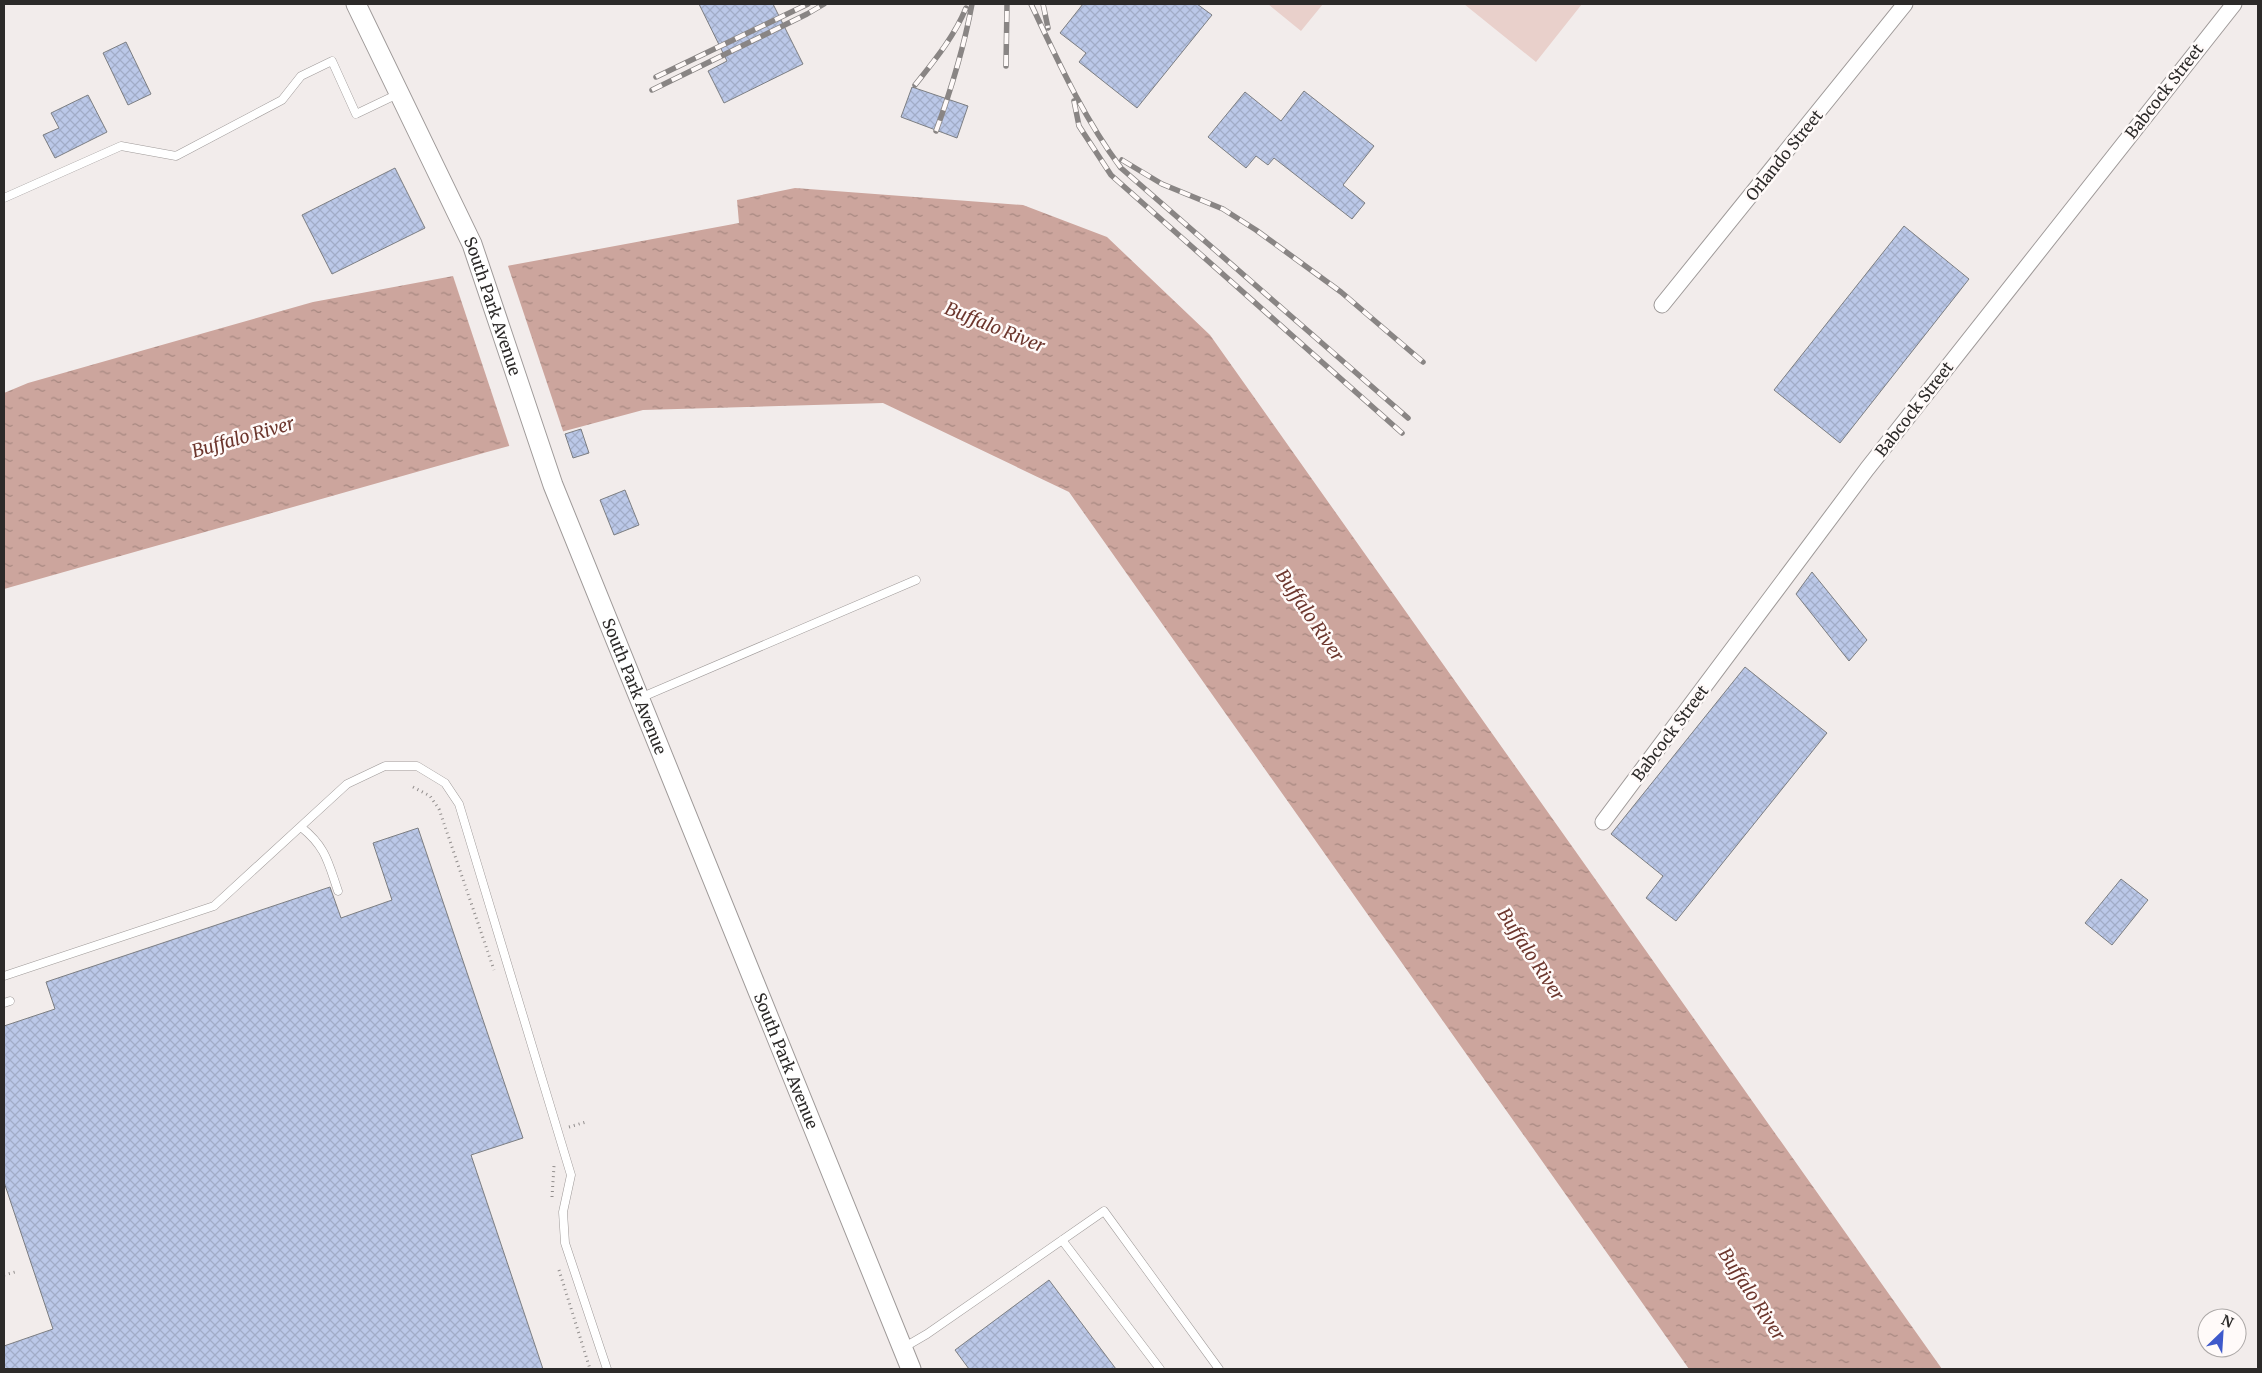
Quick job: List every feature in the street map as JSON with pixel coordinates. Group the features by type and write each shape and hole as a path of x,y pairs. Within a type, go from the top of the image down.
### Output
{"street":[{"name":"South Park Avenue","path":"356,4 472,244 553,485 911,1369"},
{"name":"Orlando Street","path":"1662,305 1905,4"},
{"name":"Babcock Street","path":"1604,822 1867,469 2234,4"}],"lane":[{"path":"4,198 121,146 176,156 282,100 301,76 332,62 356,114 400,93"},
{"path":"640,698 916,580"},
{"path":"4,976 214,906 347,784 385,766 417,766 445,783 459,804 571,1175 563,1212 565,1243 607,1369"},
{"path":"300,827 314,838 325,853 338,891"},
{"path":"903,1348 928,1334 1104,1211 1215,1368"},
{"path":"1062,1240 1160,1369"}],"path":[{"path":"414,787 430,796 439,809 496,976"},
{"path":"551,1205 555,1160"},
{"path":"558,1266 590,1369"},
{"path":"4,1275 15,1272"}],"shaded area":[{"path":"1268,4 1323,4 1301,31"},
{"path":"1464,4 1582,4 1536,62"}],"water":[{"name":"Buffalo River","path":"795,188 1023,205 1107,237 1210,335 1942,1369 1689,1369 1069,492 883,403 643,410 487,452 4,589 4,393 28,383 313,302 739,223 737,200"}],"pier":[{"path":"507,263 564,434 510,448 452,273"}],"building":[{"path":"699,4 773,4 803,64 724,103 708,71 727,61"},
{"path":"1083,4 1197,4 1212,15 1137,108 1079,62 1086,53 1060,33"},
{"path":"126,42 151,94 128,105 103,53"},
{"path":"912,87 968,106 957,138 901,117"},
{"path":"1304,91 1374,146 1343,185 1365,203 1352,219 1274,158 1268,165 1256,156 1246,168 1208,137 1245,92 1281,121"},
{"path":"88,95 107,132 55,158 43,135 59,128 51,113"},
{"path":"395,168 425,228 332,274 302,215"},
{"path":"1904,226 1969,279 1840,443 1774,390"},
{"path":"581,429 589,453 573,458 565,434"},
{"path":"625,490 639,525 614,535 600,500"},
{"path":"1812,572 1867,640 1849,661 1796,594"},
{"path":"1745,667 1827,733 1676,921 1646,898 1663,876 1611,834"},
{"path":"418,828 523,1138 471,1155 543,1369 4,1369 4,1346 53,1329 4,1182 4,1026 55,1009 46,982 330,887 341,918 392,900 373,843"},
{"path":"2121,879 2148,900 2112,945 2085,923"},
{"path":"1049,1280 1116,1369 969,1369 955,1350"}],"railway":[{"path":"656,77 808,4"},
{"path":"652,90 824,4"},
{"path":"936,131 957,68 972,4"},
{"path":"1006,66 1007,4"},
{"path":"1031,4 1083,109 1121,168 1408,418"},
{"path":"1043,4 1048,28"},
{"path":"915,85 950,39 966,8"},
{"path":"1074,101 1079,126 1111,175 1402,433"},
{"path":"1122,160 1162,184 1223,209 1256,230 1341,292 1423,362"}]}
